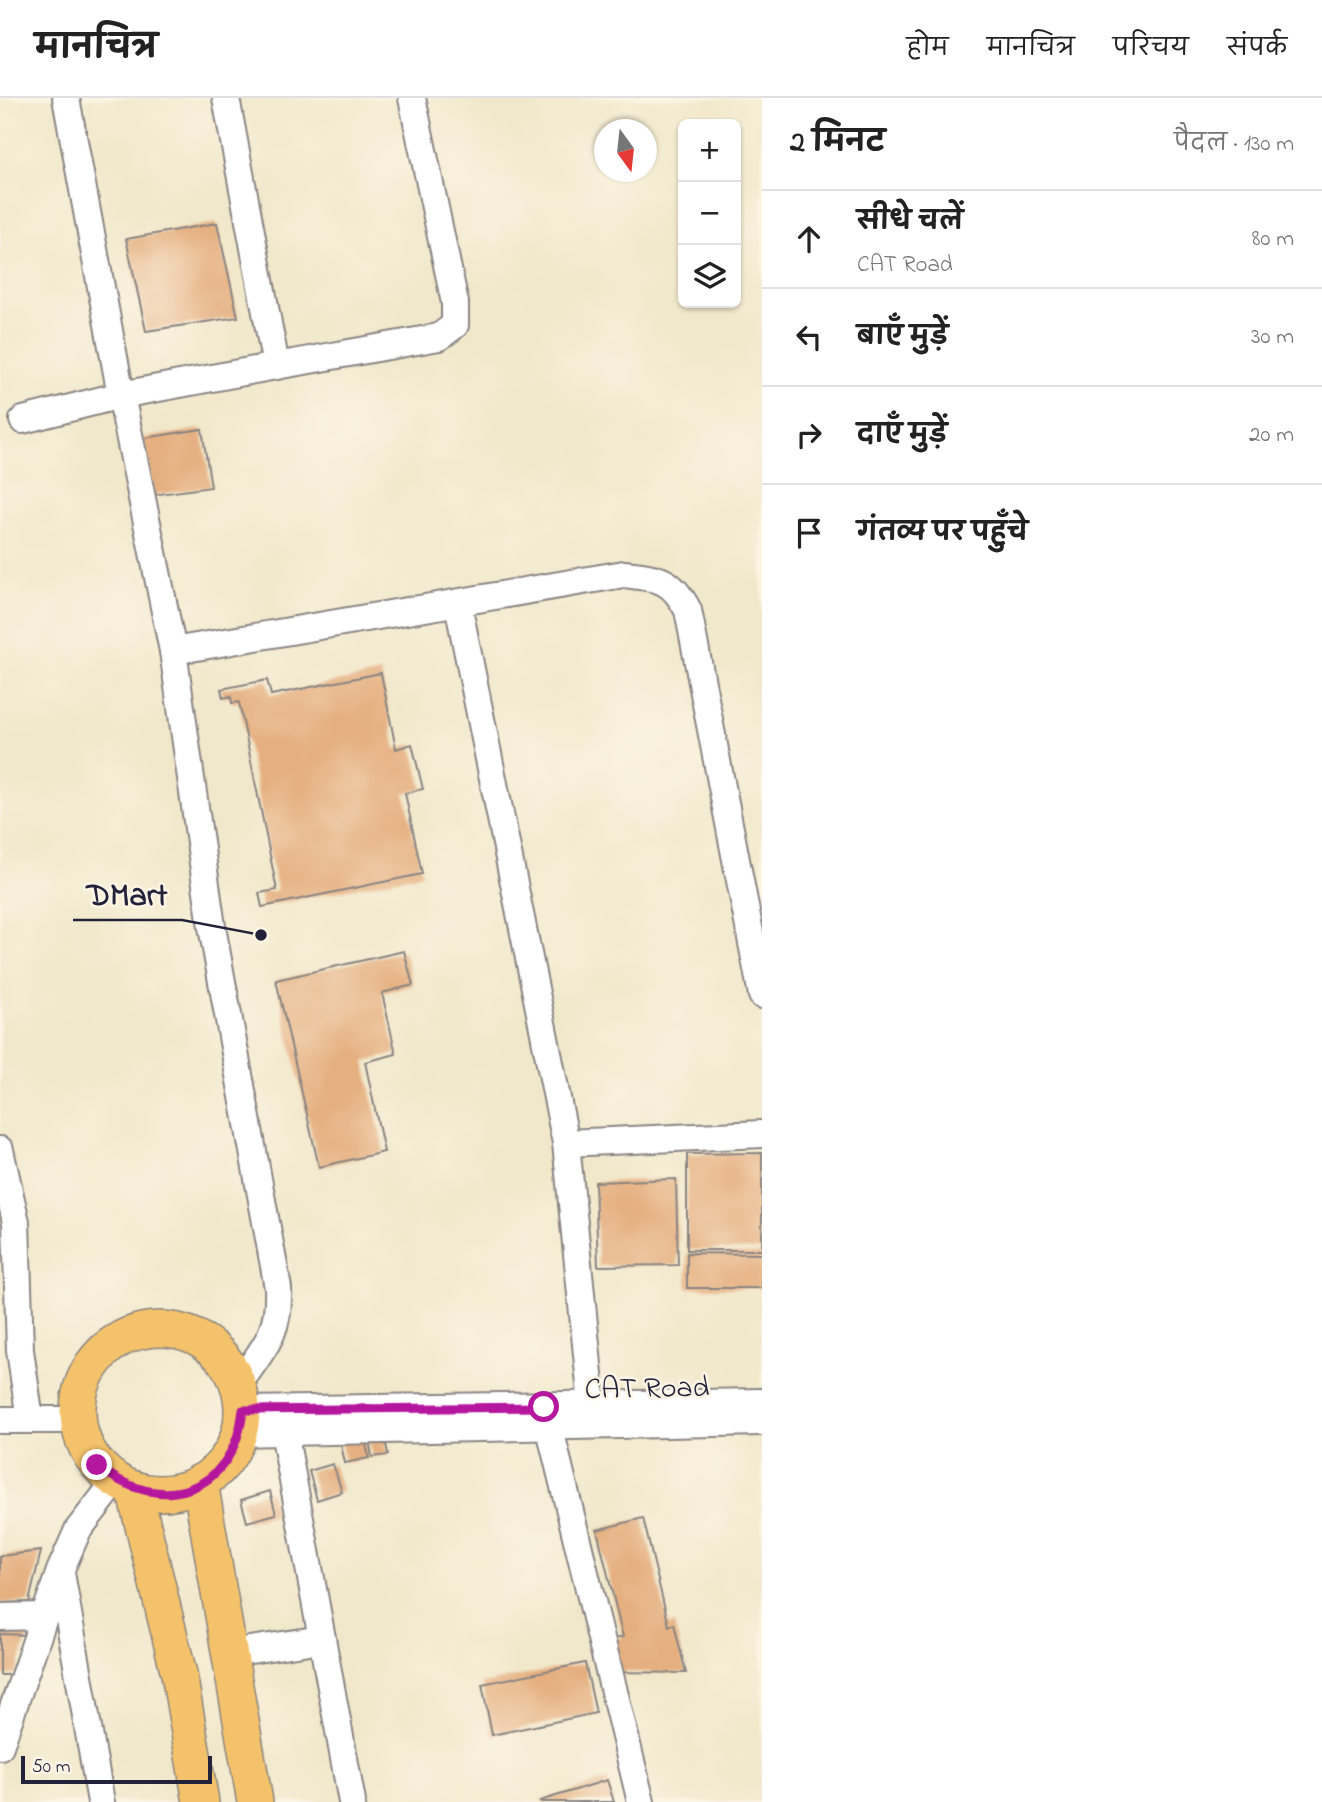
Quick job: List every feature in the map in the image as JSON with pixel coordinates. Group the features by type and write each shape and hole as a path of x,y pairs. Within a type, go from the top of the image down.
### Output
{"main road":[{"path":"160,1329 185,1332 208,1344 226,1362 240,1409 223,1464 200,1482 168,1493 125,1485 97,1465 84,1443 78,1420 79,1397 92,1366 115,1342 136,1332 160,1329"},
{"path":"200,1482 255,1802"},
{"path":"125,1485 179,1674 201,1802"}],"street":[{"path":"66,98 121,395 173,651 212,927 278,1288 279,1313 275,1331 240,1409"},
{"path":"226,98 276,366"},
{"path":"23,420 121,395 439,337 455,325 455,303 412,98"},
{"path":"173,651 624,574 660,578 677,590 688,610 762,995"},
{"path":"458,604 566,1143 594,1414"},
{"path":"566,1143 762,1134"},
{"path":"0,1150 16,1222 10,1350 30,1420"},
{"name":"CAT Road","path":"240,1409 281,1421 547,1416 762,1402"},
{"name":"CAT Road","path":"594,1414 762,1422"},
{"path":"547,1416 641,1802"},
{"path":"0,1420 78,1420"},
{"path":"281,1421 322,1639 344,1801"},
{"path":"1,1739 60,1571 78,1530 125,1485"},
{"path":"60,1571 101,1802"},
{"path":"0,1616 45,1616"},
{"path":"230,1653 322,1639"}],"building":[{"path":"217,223 238,317 146,331 126,239"},
{"path":"202,429 211,487 153,495 144,438"},
{"path":"381,673 396,749 412,744 423,789 405,793 422,874 262,907 259,893 277,890 239,702 232,703 231,696 223,698 221,689 267,680 271,695"},
{"path":"404,951 413,985 382,993 396,1054 365,1062 384,1152 319,1167 276,980"},
{"path":"762,1153 762,1250 687,1250 687,1154"},
{"path":"676,1179 678,1265 598,1266 595,1182"},
{"path":"687,1253 762,1254 762,1288 687,1288"},
{"path":"363,1431 369,1458 345,1463 339,1436"},
{"path":"384,1431 388,1455 372,1457 368,1434"},
{"path":"333,1464 342,1492 317,1500 309,1471"},
{"path":"270,1491 276,1514 247,1522 241,1500"},
{"path":"643,1518 669,1626 674,1624 686,1673 614,1672 606,1641 623,1637 597,1530"},
{"path":"41,1551 29,1602 0,1603 0,1556"},
{"path":"0,1634 28,1635 16,1675 0,1675"},
{"path":"585,1663 596,1713 492,1735 482,1684"},
{"path":"607,1780 614,1802 540,1801"}],"place":[{"name":"DMart","path":"261,935"}],"route":[{"path":"97,1465 116,1480 134,1489 168,1493 200,1482 223,1464 237,1439 243,1410 544,1407"}]}
